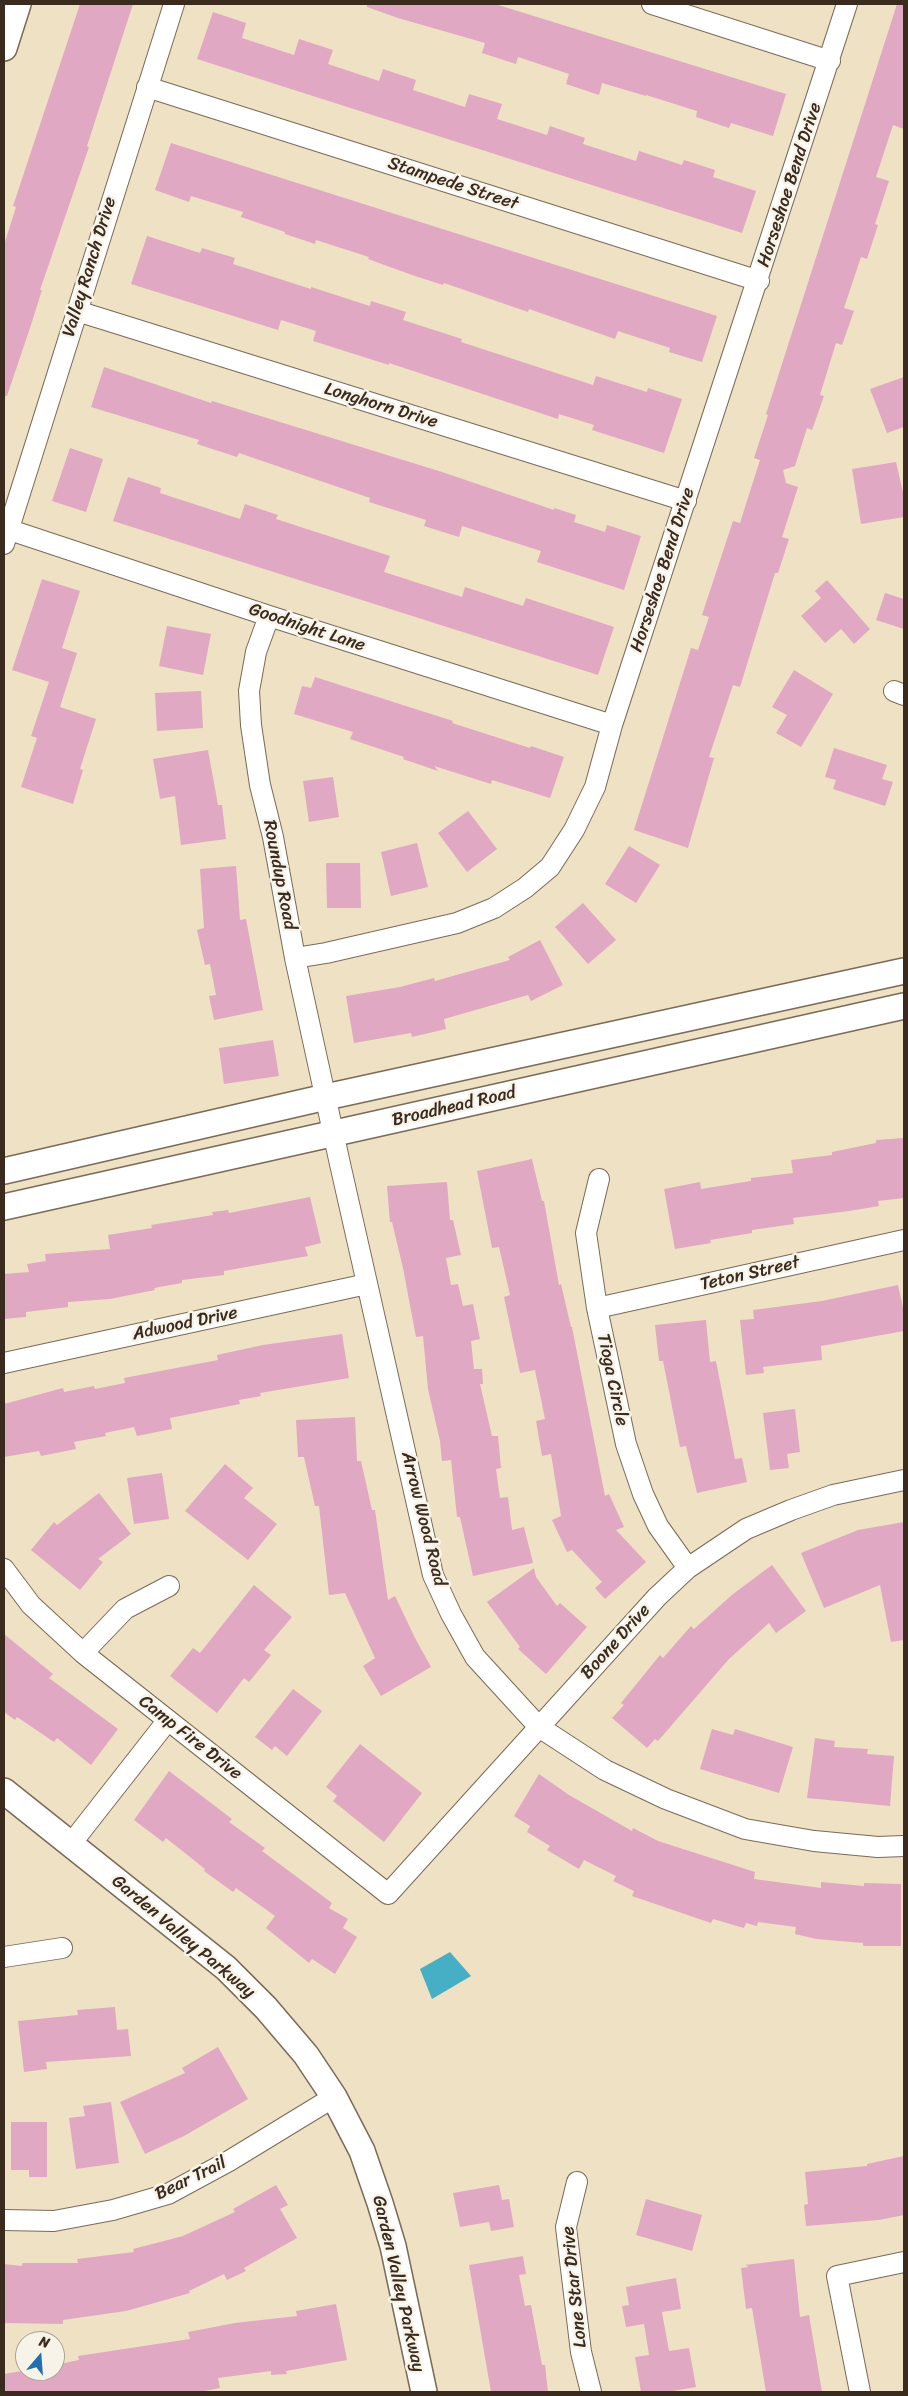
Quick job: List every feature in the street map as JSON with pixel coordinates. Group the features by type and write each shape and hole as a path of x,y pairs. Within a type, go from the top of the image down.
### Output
{"street":[{"path":"4,48 18,4"},
{"name":"Valley Ranch Drive","path":"5,534 174,4"},
{"path":"652,4 830,61"},
{"name":"Horseshoe Bend Drive","path":"295,958 326,953 457,923 494,908 525,888 550,866 574,830 595,787 612,725 759,281 848,4"},
{"name":"Stampede Street","path":"147,87 759,281"},
{"name":"Longhorn Drive","path":"76,311 686,501"},
{"name":"Goodnight Lane","path":"5,534 612,725"},
{"name":"Roundup Road","path":"269,616 256,652 249,691 250,725 260,785 273,837 295,958 333,1134"},
{"name":"Broadhead Road","path":"4,1171 326,1097 904,972"},
{"name":"Broadhead Road","path":"4,1206 904,1006"},
{"name":"Arrow Wood Road","path":"333,1134 433,1575 451,1614 475,1657 539,1727 605,1770 666,1799 744,1829 814,1841 878,1847 904,1846"},
{"name":"Tioga Circle","path":"599,1179 586,1234 597,1308 626,1444 643,1494 658,1526 688,1568"},
{"name":"Teton Street","path":"597,1308 904,1240"},
{"name":"Adwood Drive","path":"4,1363 367,1284"},
{"name":"Boone Drive","path":"388,1894 657,1597 688,1568 746,1529 792,1510 833,1495 904,1480"},
{"name":"Camp Fire Drive","path":"4,1569 31,1605 83,1653 388,1894"},
{"path":"83,1653 125,1609 169,1586"},
{"path":"70,1845 168,1720"},
{"name":"Garden Valley Parkway","path":"4,1791 226,1968 272,2014 306,2055 334,2096 362,2151 380,2203 392,2246 418,2391"},
{"path":"4,1957 62,1948"},
{"name":"Bear Trail","path":"4,2220 54,2221 113,2210 168,2194 229,2162 334,2096"},
{"name":"Lone Star Drive","path":"577,2182 566,2227 582,2352 591,2392"},
{"path":"860,2392 837,2276 904,2262"}],"water":[{"path":"450,1952 471,1976 432,1999 420,1969"}],"building":[{"path":"80,4 133,4 87,146 89,147 40,290 42,290 31,325 7,396 4,396 4,245 16,207 13,206"},
{"path":"367,4 495,4 786,94 773,136 731,123 729,128 696,117 697,111 602,83 599,95 566,84 569,74 518,57 516,64 482,53 485,43 398,18 367,7"},
{"path":"897,4 904,4 904,129 893,125 876,177 889,181 875,224 878,225 867,259 861,257 844,308 854,311 842,345 836,343 820,395 824,396 812,430 807,428 795,466 783,470 786,483 798,487 782,537 789,539 778,573 775,573 740,687 733,685 709,757 714,758 688,848 634,830 691,648 698,650 709,617 702,615 733,521 740,523 760,460 754,458 768,415 766,414"},
{"path":"213,12 246,23 242,38 294,55 299,39 333,50 328,64 379,81 383,69 416,80 413,90 465,107 469,94 502,104 497,119 547,135 550,126 585,138 583,144 636,161 639,151 682,165 684,160 715,170 713,177 756,191 742,233 197,59"},
{"path":"171,143 717,316 702,362 669,352 670,348 618,331 615,339 529,309 528,312 444,283 443,285 412,275 368,259 369,257 316,240 315,244 241,217 243,212 191,196 189,202 155,190"},
{"path":"147,236 200,253 202,248 235,258 233,264 311,289 311,287 370,306 371,301 406,312 403,320 462,339 461,342 593,385 596,376 647,392 648,388 682,399 664,453 592,430 594,425 559,414 558,419 389,363 389,365 313,341 316,331 281,320 278,330 131,284"},
{"path":"104,367 211,403 212,401 442,472 554,510 554,508 576,515 574,522 605,532 607,525 641,536 624,590 537,562 541,551 462,526 459,537 424,526 426,520 369,502 370,498 239,453 237,457 197,444 199,440 91,407"},
{"path":"904,377 904,427 887,433 870,389"},
{"path":"70,448 103,459 86,512 52,501"},
{"path":"896,462 904,497 904,517 861,524 852,469"},
{"path":"128,477 161,488 160,493 240,519 245,504 278,515 276,519 390,556 384,572 462,597 465,587 523,606 526,598 614,627 598,675 113,521"},
{"path":"42,579 80,591 62,648 77,653 60,707 96,719 80,769 83,770 73,804 21,787 37,738 31,736 49,682 12,670"},
{"path":"827,580 870,629 854,644 841,629 825,643 801,616 821,598 815,591"},
{"path":"885,593 904,599 904,629 876,620"},
{"path":"167,626 211,634 203,675 159,666"},
{"path":"794,670 833,694 801,747 776,733 787,715 772,707"},
{"path":"315,677 453,721 452,723 564,757 550,798 492,780 491,784 434,766 438,771 403,759 404,757 350,739 353,732 294,714 302,686 311,688"},
{"path":"201,691 203,728 157,731 155,693"},
{"path":"834,748 887,765 882,779 893,782 885,806 833,789 836,780 825,777"},
{"path":"208,750 218,805 222,805 226,839 181,845 175,796 160,799 153,759"},
{"path":"333,777 339,817 309,822 303,781"},
{"path":"468,811 497,849 467,872 438,833"},
{"path":"417,843 428,887 391,896 381,852"},
{"path":"629,846 660,865 636,903 605,884"},
{"path":"326,863 360,863 361,908 327,908"},
{"path":"236,866 240,920 246,919 263,1010 214,1020 209,996 216,995 210,964 205,965 197,930 204,928 200,869"},
{"path":"583,903 616,940 588,964 555,927"},
{"path":"540,940 563,985 531,1001 528,995 444,1019 446,1029 412,1037 411,1033 354,1043 346,996 400,987 434,978 435,981 510,960 508,957"},
{"path":"273,1040 279,1076 224,1084 219,1048"},
{"path":"904,1138 904,1198 878,1201 879,1206 793,1218 794,1224 752,1230 752,1233 710,1240 711,1243 675,1249 664,1189 700,1182 701,1189 751,1181 751,1178 793,1173 791,1160 832,1155 832,1152 876,1143 876,1140"},
{"path":"532,1159 542,1201 544,1201 559,1285 561,1284 572,1327 605,1496 609,1494 624,1527 616,1530 646,1562 605,1599 595,1588 602,1582 572,1550 567,1552 552,1520 561,1516 551,1454 542,1456 536,1421 545,1419 535,1370 520,1373 504,1297 510,1295 499,1247 492,1248 477,1171"},
{"path":"447,1182 450,1220 453,1220 461,1255 446,1258 451,1285 458,1284 463,1306 473,1304 480,1339 471,1341 474,1369 482,1369 483,1384 480,1384 492,1436 498,1436 501,1468 496,1469 500,1498 508,1497 512,1530 524,1527 533,1563 473,1576 460,1517 457,1517 451,1460 442,1461 440,1441 428,1389 423,1336 416,1337 403,1268 392,1222 390,1222 387,1186"},
{"path":"310,1197 321,1243 305,1247 308,1256 224,1271 224,1275 182,1280 182,1283 110,1299 68,1302 68,1307 26,1312 26,1317 4,1319 4,1274 29,1272 27,1264 46,1261 45,1254 110,1249 108,1235 152,1228 151,1225 213,1215 212,1212 228,1210 229,1213"},
{"path":"898,1285 904,1312 904,1331 821,1346 822,1360 763,1367 764,1373 746,1375 740,1320 754,1319 753,1310 822,1301"},
{"path":"706,1320 710,1362 716,1361 735,1459 742,1458 747,1482 697,1493 686,1446 680,1447 663,1361 659,1361 655,1325"},
{"path":"342,1334 349,1378 260,1393 261,1396 239,1400 240,1404 170,1418 172,1429 137,1436 134,1427 105,1433 106,1436 74,1442 76,1449 41,1456 39,1451 4,1457 4,1404 63,1388 64,1392 94,1386 95,1389 125,1383 124,1378 218,1360 217,1355 263,1345"},
{"path":"795,1409 800,1452 787,1454 789,1468 770,1470 763,1413"},
{"path":"355,1417 357,1461 361,1461 372,1510 375,1510 388,1600 395,1596 431,1667 381,1696 363,1666 375,1658 345,1593 329,1595 319,1506 315,1506 304,1457 298,1457 296,1420"},
{"path":"225,1464 253,1488 244,1498 277,1524 248,1560 185,1511"},
{"path":"162,1473 169,1519 134,1524 127,1478"},
{"path":"99,1493 131,1534 98,1559 103,1562 80,1590 31,1550 54,1522 57,1525"},
{"path":"904,1522 904,1640 891,1642 880,1585 824,1608 801,1553 858,1530"},
{"path":"772,1565 806,1611 776,1633 769,1623 729,1659 658,1741 655,1739 647,1748 612,1718 624,1705 621,1703 660,1655 663,1658 691,1626 694,1629 733,1594"},
{"path":"534,1568 536,1577 557,1606 560,1603 587,1627 546,1674 518,1649 520,1647 487,1602"},
{"path":"254,1585 292,1617 264,1650 271,1655 249,1682 244,1678 217,1713 170,1676 193,1648 200,1653"},
{"path":"4,1634 53,1674 49,1678 118,1729 91,1765 57,1738 54,1742 17,1717 15,1720 4,1712"},
{"path":"293,1689 322,1711 287,1756 275,1746 272,1750 255,1737"},
{"path":"712,1729 733,1735 735,1729 793,1747 779,1793 700,1769"},
{"path":"815,1738 835,1741 834,1747 868,1749 867,1754 894,1756 890,1806 807,1798"},
{"path":"360,1744 422,1793 384,1842 333,1801 337,1796 326,1787"},
{"path":"169,1771 232,1819 229,1822 265,1848 262,1851 332,1903 329,1908 348,1919 343,1928 357,1937 335,1974 312,1959 309,1963 266,1928 275,1916 236,1888 233,1892 204,1871 205,1869 166,1838 163,1842 134,1820"},
{"path":"539,1774 569,1795 632,1831 633,1828 658,1841 755,1872 754,1879 821,1888 821,1882 864,1886 864,1883 901,1884 901,1946 863,1946 863,1943 816,1939 795,1934 796,1927 758,1922 757,1926 746,1923 744,1928 713,1919 711,1923 632,1896 634,1891 613,1881 616,1876 584,1860 579,1869 547,1850 550,1846 527,1832 530,1826 514,1816"},
{"path":"115,2007 117,2030 128,2029 131,2056 46,2062 47,2069 24,2072 18,2021 78,2015 77,2010"},
{"path":"218,2047 248,2099 184,2136 145,2154 120,2102 185,2073 182,2068"},
{"path":"111,2102 119,2163 76,2169 69,2118 85,2116 83,2106"},
{"path":"11,2122 47,2122 47,2177 29,2177 29,2170 11,2170"},
{"path":"904,2156 904,2215 879,2220 806,2226 804,2205 808,2204 805,2172 867,2166 867,2164"},
{"path":"276,2185 288,2205 280,2209 297,2238 244,2268 246,2271 227,2280 224,2274 189,2291 190,2293 126,2311 63,2320 63,2324 4,2323 4,2264 22,2266 22,2263 78,2263 77,2259 134,2252 133,2249 183,2236 235,2212 233,2209"},
{"path":"499,2185 502,2200 509,2199 514,2227 491,2231 489,2222 460,2227 453,2193"},
{"path":"646,2199 702,2215 692,2251 636,2235"},
{"path":"523,2256 526,2274 519,2275 525,2306 531,2305 542,2365 545,2365 548,2392 491,2392 469,2265"},
{"path":"794,2259 800,2317 809,2315 822,2392 766,2392 752,2308 746,2309 741,2268 749,2267 745,2265"},
{"path":"676,2278 681,2309 662,2312 669,2351 689,2348 696,2387 667,2392 641,2392 635,2357 649,2355 644,2324 626,2327 622,2306 629,2305 626,2287"},
{"path":"336,2304 347,2360 286,2371 287,2374 271,2375 271,2371 218,2378 220,2388 200,2392 4,2392 4,2374 15,2372 15,2381 65,2381 65,2363 79,2360 78,2356 190,2339 188,2332 235,2323 297,2316 296,2311"}]}
